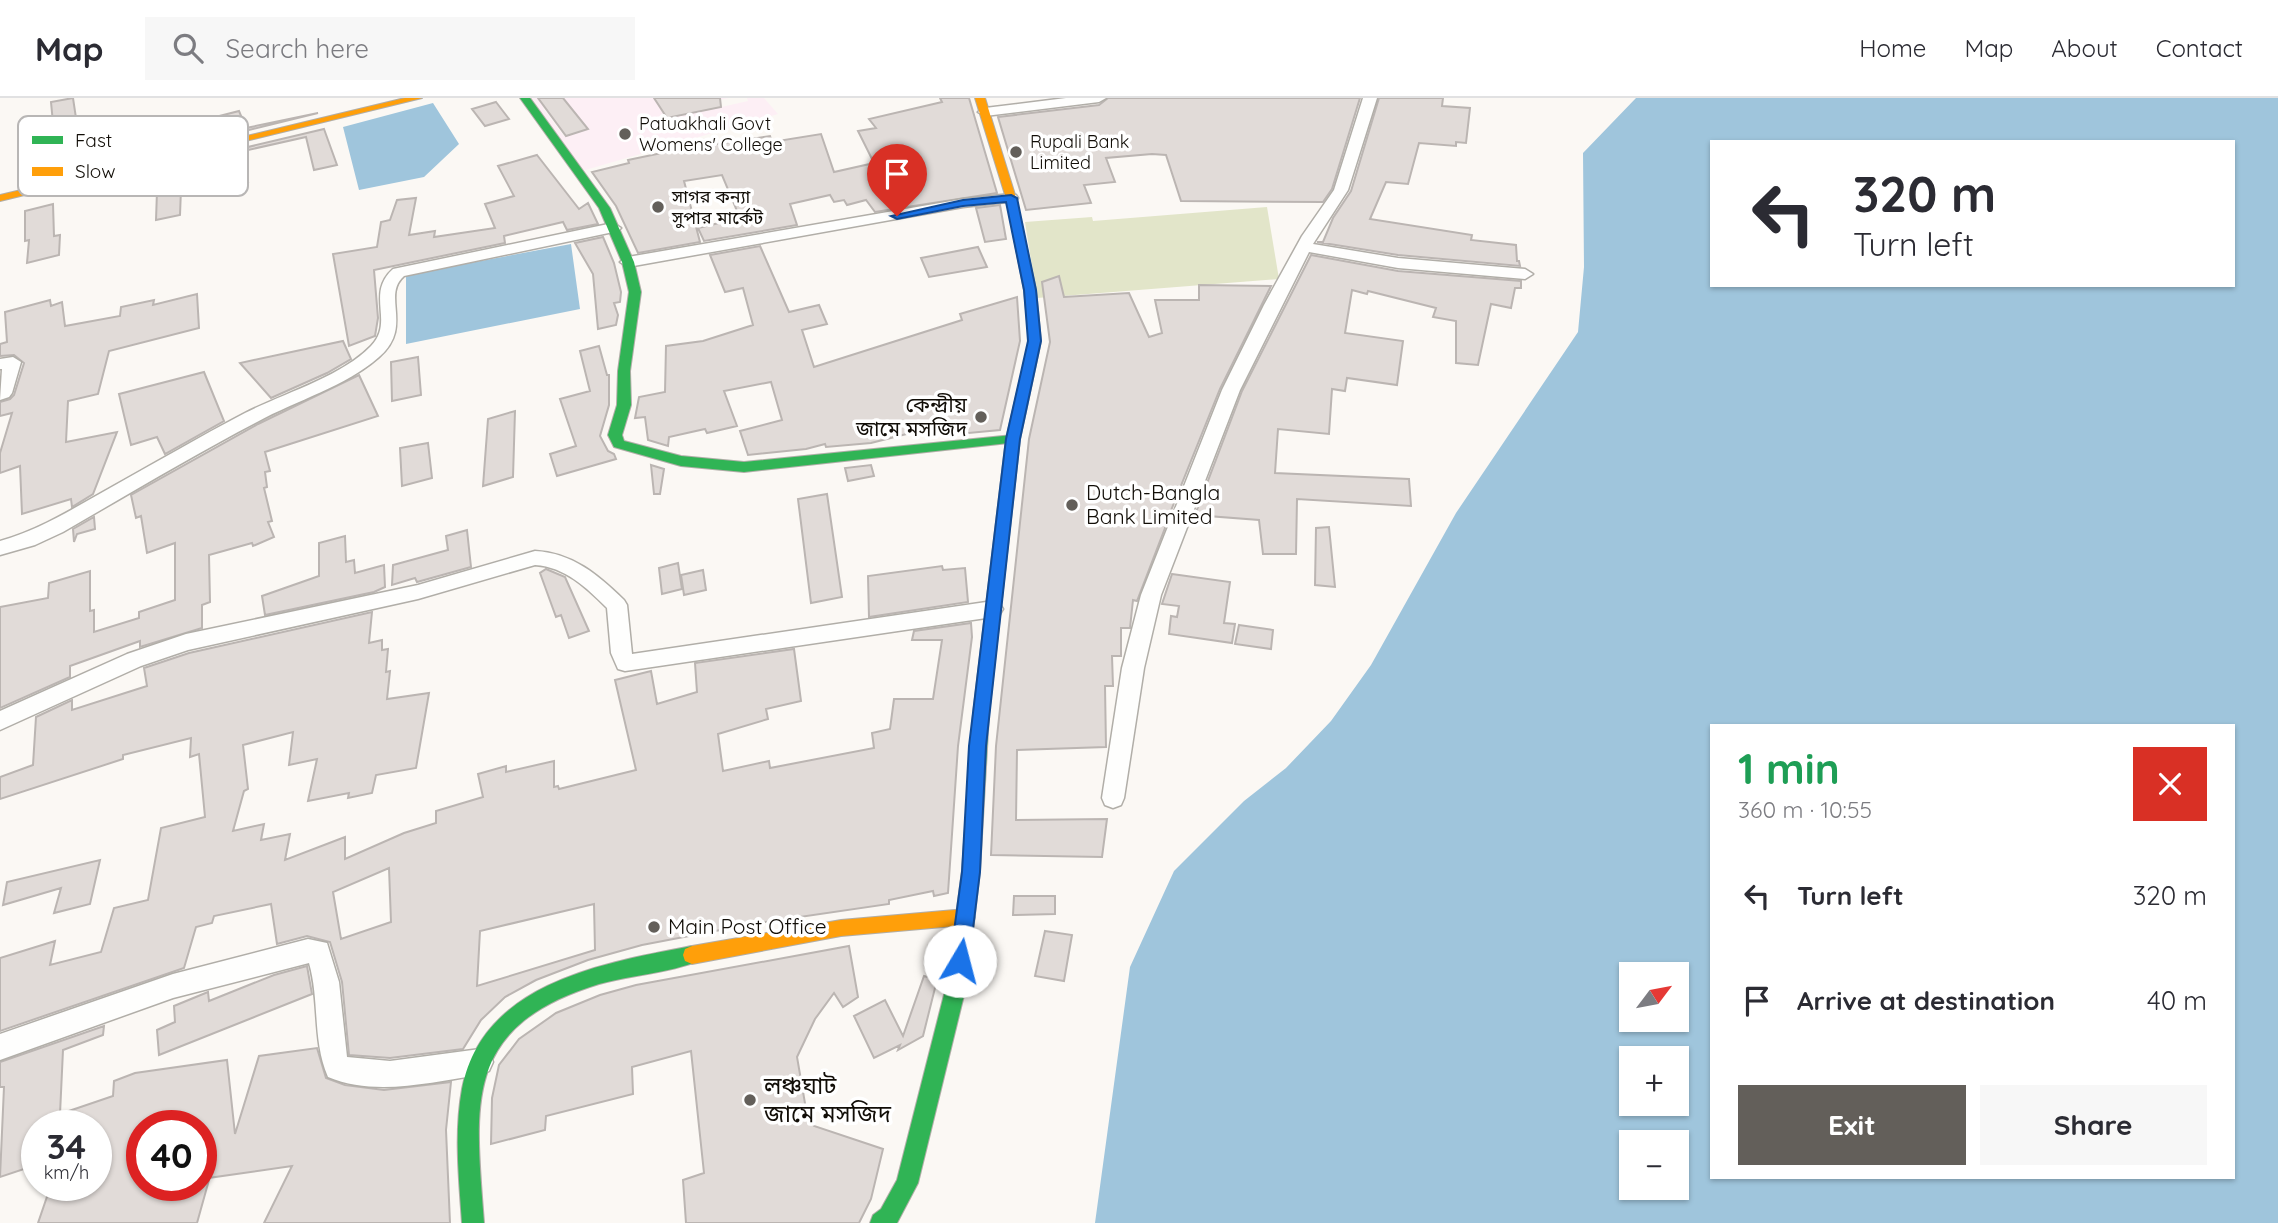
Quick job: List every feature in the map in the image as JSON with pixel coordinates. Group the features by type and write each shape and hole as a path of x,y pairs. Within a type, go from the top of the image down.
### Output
{"street":[{"path":"248,139 417,98"},
{"path":"524,98 604,208 628,262 635,292 624,371 624,405 615,435 619,444 661,458 702,465 744,467 1013,439"},
{"path":"881,1223 889,1217 907,1183 957,983 966,917 977,746 1013,439 1035,341 1030,290 1011,198 982,105 1099,98"},
{"path":"1113,798 1133,668 1152,594 1231,390 1272,305 1304,247 1341,190 1370,98"},
{"path":"0,198 18,194"},
{"path":"628,262 963,203 1011,198"},
{"path":"0,548 28,540 56,527 251,418 365,360 385,343 391,333 387,289 390,281 399,272 613,228"},
{"path":"1304,247 1398,263 1525,274"},
{"path":"0,364 13,362 3,393 0,394"},
{"path":"0,721 134,660 186,642 418,592 535,558 551,557 570,567 596,585 617,606 621,653 625,663 843,633 993,608"},
{"path":"473,1223 471,1113 480,1062 497,1031 514,1017 562,989 614,971 828,928 904,919 966,917"},
{"path":"0,1047 173,986 308,951 318,951 328,983 331,1054 337,1068 361,1075 388,1074 480,1062"}],"shaded area":[{"name":"Patuakhali Govt Womens' College","path":"532,98 538,98 543,106 564,101 563,98 655,98 663,114 686,108 691,98 729,98 714,101 717,108 748,101 747,98 764,98 778,114 582,171","holes":["567,102 588,129 564,136 543,108"]}],"green space":[{"path":"1267,207 1279,279 1037,298 1025,222 1092,217 1093,221"}],"water":[{"path":"1636,98 2278,98 2278,1223 1095,1223 1130,967 1174,871 1244,801 1286,768 1331,721 1371,665 1456,513 1578,332 1584,267 1583,153"},
{"path":"433,103 459,144 424,177 359,190 343,127"},
{"path":"571,244 580,309 406,344 406,275"}],"building":[{"path":"73,98 76,116 52,116 51,102"},
{"path":"538,98 563,98 588,129 566,136"},
{"path":"654,98 720,98 721,107 667,118"},
{"path":"940,98 969,98 997,193 875,212 866,200 847,205 844,200 834,202 830,195 790,204 797,225 704,241 698,228 740,218 722,175 684,181 700,242 638,253 616,206 592,172 629,163 628,160 676,150 770,136 772,142 821,134 834,172 874,163 858,131 876,128 869,119 942,102"},
{"path":"1108,98 1360,98 1332,189 1323,202 1181,201 1166,155 1152,154 1106,158 1115,182 1084,185 1091,203 1026,210 998,117 1099,105"},
{"path":"1379,98 1443,98 1442,106 1470,108 1466,143 1456,142 1456,146 1419,143 1408,184 1386,182 1370,219 1472,235 1471,240 1516,245 1520,266 1398,255 1317,242 1323,242 1333,218 1351,191"},
{"path":"496,102 509,119 485,126 472,109"},
{"path":"239,111 241,116 219,116"},
{"path":"318,113 248,130 248,128"},
{"path":"324,129 337,165 314,170 306,137 248,150 248,147"},
{"path":"537,155 579,209 588,203 598,224 567,230 563,222 504,236 505,243 374,270 378,318 375,336 349,346 333,254 377,247 381,222 390,220 397,200 416,198 409,235 435,231 434,237 495,228 485,204 514,196 498,166"},
{"path":"157,196 181,196 180,215 156,220"},
{"path":"53,204 54,236 60,235 59,255 27,263 29,240 25,241 25,211"},
{"path":"1000,205 1006,239 985,242 976,208"},
{"path":"603,237 614,263 621,292 620,302 614,303 618,315 616,325 598,329 593,274 575,243"},
{"path":"760,246 789,312 819,305 827,324 802,330 814,367 962,320 960,314 1017,297 1020,341 1000,430 958,434 954,422 871,443 826,447 825,444 806,449 748,455 740,431 782,420 771,382 724,391 737,426 707,433 705,429 669,437 668,446 648,440 645,417 635,418 639,397 665,392 666,346 703,341 753,325 743,288 725,292 710,255"},
{"path":"978,247 987,267 929,277 921,258"},
{"path":"1311,255 1398,271 1521,281 1521,288 1515,288 1511,308 1491,304 1478,365 1456,363 1456,321 1433,317 1436,308 1368,291 1367,294 1352,290 1345,333 1403,341 1397,385 1347,378 1345,391 1332,389 1329,434 1278,429 1275,473 1409,479 1411,506 1297,499 1296,554 1263,554 1259,520 1195,515 1242,391"},
{"path":"1059,276 1064,297 1129,293 1149,337 1162,333 1155,300 1199,300 1199,285 1271,286 1220,389 1170,513 1164,513 1165,528 1137,601 1133,600 1130,628 1121,628 1121,656 1112,656 1113,686 1105,686 1106,747 1017,750 1016,820 1107,819 1102,857 991,855 996,746 1029,439 1050,342 1042,282"},
{"path":"197,294 199,328 109,351 98,394 68,401 66,442 117,432 93,494 72,507 71,499 22,514 20,466 0,473 0,453 12,413 0,416 0,402 14,395 24,363 14,355 0,356 0,344 7,342 5,312 50,300 51,306 62,302 65,326 120,316 121,307 154,300 153,305"},
{"path":"343,341 351,359 271,398 240,363"},
{"path":"599,346 609,375 609,405 600,436 616,459 557,476 550,454 576,446 560,399 590,391 580,351"},
{"path":"418,357 421,395 392,401 391,362"},
{"path":"204,372 224,421 165,454 157,437 131,445 119,394"},
{"path":"359,375 378,416 265,452 270,471 265,472 267,487 264,488 272,521 268,522 274,537 253,546 252,543 209,555 210,602 202,605 202,628 140,647 140,641 70,666 70,677 0,708 0,607 48,598 49,583 90,571 90,611 94,610 94,632 139,618 139,612 175,600 175,543 147,553 141,516 136,518 131,495 258,424"},
{"path":"515,411 513,477 483,486 488,419"},
{"path":"428,443 432,478 402,486 400,448"},
{"path":"651,465 664,469 660,494 654,494"},
{"path":"871,465 874,476 848,481 845,468"},
{"path":"827,494 842,597 811,603 798,499"},
{"path":"94,517 95,529 77,534 74,542 73,529"},
{"path":"1329,527 1335,587 1315,585 1316,528"},
{"path":"467,530 471,567 417,582 415,578 392,585 393,565 448,550 446,536"},
{"path":"345,536 346,562 354,560 355,573 384,565 385,587 374,592 265,615 262,596 319,576 319,543"},
{"path":"678,563 682,589 662,594 659,568"},
{"path":"942,566 943,570 965,568 968,602 869,617 868,576"},
{"path":"546,569 565,577 589,631 569,638 561,615 556,617 540,573"},
{"path":"703,570 706,590 684,595 681,575"},
{"path":"1172,574 1230,582 1224,623 1235,624 1232,643 1169,634 1171,616 1177,617 1179,606 1162,604"},
{"path":"372,612 369,643 382,640 382,650 388,649 386,672 390,671 387,699 429,693 416,768 376,775 372,793 348,798 349,793 308,801 317,759 289,765 293,732 243,745 248,789 244,791 233,831 264,824 261,840 290,834 285,860 345,837 345,859 404,833 436,823 436,811 483,797 478,774 506,766 506,772 554,761 554,787 558,786 559,789 636,770 615,680 651,671 657,704 697,692 695,663 794,649 801,701 766,709 768,719 718,734 723,771 769,761 770,768 874,748 872,733 890,729 894,699 933,699 942,640 912,640 914,631 971,623 972,637 958,746 948,893 934,896 933,891 889,900 889,904 752,924 642,945 588,960 536,980 505,997 481,1020 463,1049 390,1058 349,1055 342,982 330,942 307,936 277,944 271,904 214,916 212,923 196,927 184,968 0,1031 0,958 55,941 50,965 101,952 114,908 148,900 161,828 205,817 199,754 190,757 191,738 123,755 123,759 0,799 0,777 33,765 36,717 72,700 72,710 147,686 144,668 189,653","holes":["389,868 391,922 341,939 333,892","594,904 595,950 477,986 480,931"]},
{"path":"1239,625 1273,630 1271,649 1235,644"},
{"path":"100,860 90,904 54,913 61,888 3,905 7,882"},
{"path":"1014,896 1055,896 1055,914 1013,915"},
{"path":"1045,931 1072,935 1064,981 1035,976"},
{"path":"849,946 858,997 843,1007 834,993 815,1019 797,1057 807,1115 814,1126 883,1149 871,1199 859,1223 686,1223 683,1180 704,1173 691,1051 632,1067 633,1094 546,1116 545,1130 491,1144 492,1098 499,1065 519,1039 556,1013 600,995 636,985"},
{"path":"307,966 312,994 159,1055 157,1030 175,1022 174,1006 208,992 209,1001 274,975"},
{"path":"924,976 937,980 923,1036 898,1050 900,1045 874,1058 854,1016 885,1000 903,1036"},
{"path":"104,1026 103,1035 63,1050 60,1110 21,1110 21,1170 0,1177 4,1087 0,1087 0,1062"},
{"path":"317,1048 326,1078 345,1085 384,1090 451,1082 446,1130 450,1223 264,1223 292,1166 217,1177 217,1110 126,1110 126,1201 203,1201 197,1223 38,1223 46,1201 112,1201 112,1110 72,1110 113,1096 114,1081 135,1073 227,1060 235,1134 259,1056"}],"traffic: fast":[{"path":"525,98 604,208 628,262 635,292 624,371 624,405 615,435 619,444 681,461 744,467 1013,439"},
{"path":"881,1223 889,1217 907,1183 957,983 971,871 981,714"},
{"path":"473,1223 468,1126 472,1087 490,1041 511,1019 537,1001 567,986 599,975 692,955"}],"traffic: slow":[{"path":"248,139 417,98"},
{"path":"980,98 1011,198 1030,290 1035,341 1013,439 981,714"},
{"path":"0,198 18,194"},
{"path":"692,955 841,928 966,917"}],"place":[{"name":"Patuakhali Govt Womens' College","path":"625,134"},
{"name":"Rupali Bank Limited","path":"1016,152"},
{"name":"সাগর কন্যা সুপার মার্কেট","path":"658,207"},
{"name":"কেন্দ্রীয় জামে মসজিদ","path":"981,417"},
{"name":"Dutch-Bangla Bank Limited","path":"1072,505"},
{"name":"Main Post Office","path":"654,927"},
{"name":"লঞ্চঘাট জামে মসজিদ","path":"750,1100"}],"route":[{"path":"897,216 963,203 1011,198 1030,290 1035,341 1013,439 977,746 971,872 960,961"}]}
